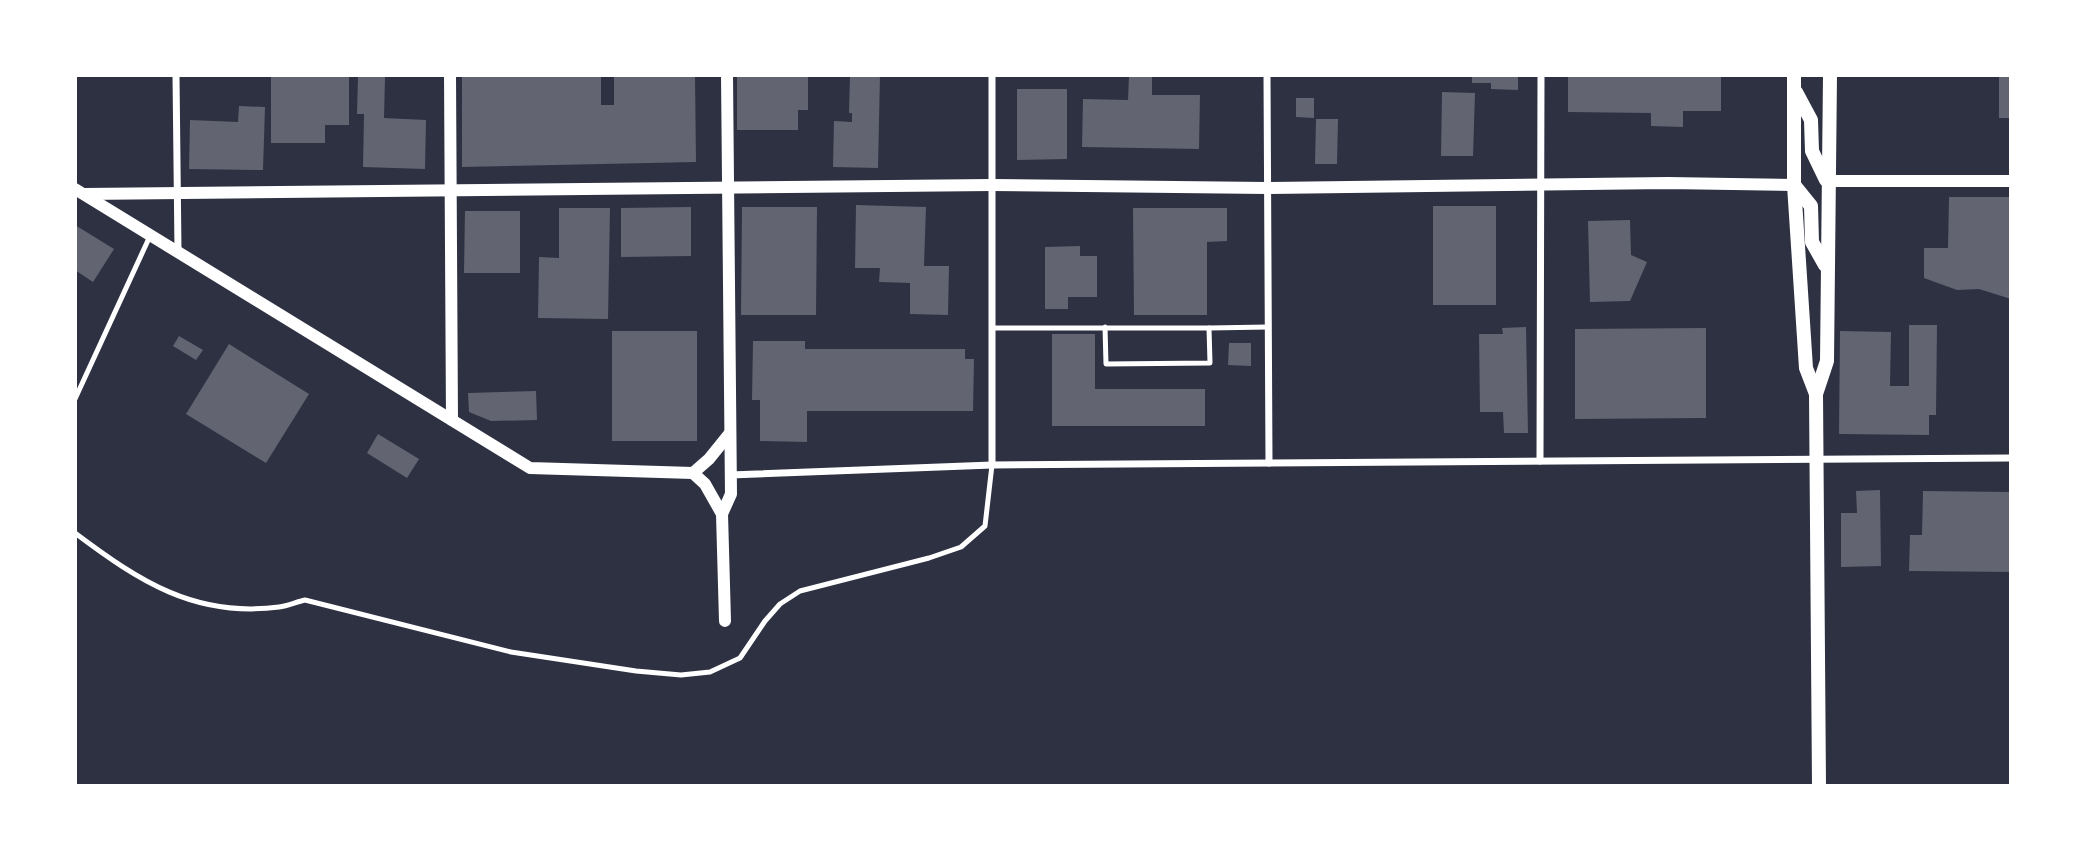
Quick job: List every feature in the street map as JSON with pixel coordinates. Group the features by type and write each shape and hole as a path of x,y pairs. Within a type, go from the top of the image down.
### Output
{"main road":[{"path":"1819,786 1816,394 1827,361 1830,75"},
{"path":"1794,82 1811,120 1812,151 1827,181"},
{"path":"1794,82 1794,185 1806,368 1816,394"},
{"path":"1794,185 1811,206 1812,242 1827,268"}],"street":[{"path":"176,75 178,251"},
{"path":"450,75 452,420"},
{"path":"725,621 722,514 731,495 726,75"},
{"path":"992,75 992,465"},
{"path":"1267,75 1269,463"},
{"path":"1540,461 1541,75"},
{"path":"1827,181 2011,181"},
{"path":"80,191 178,195 992,185 1267,188 1540,187 1668,183 1794,185"},
{"path":"80,191 530,468 694,473 705,484 722,514"},
{"path":"694,473 730,433"},
{"path":"730,475 992,465 2011,458"}],"lane":[{"path":"75,399 151,234"},
{"path":"1105,327 1106,364 1210,363 1209,328"},
{"path":"992,328 1268,327"},
{"path":"75,533 154,587 194,603 254,609 283,607 305,600 511,652 681,675 710,672 728,666 745,652 780,604 800,591 929,558 961,547 985,526 992,465"}],"building":[{"path":"271,75 349,75 349,125 325,125 325,143 271,143"},
{"path":"462,75 601,75 601,105 614,105 614,75 695,75 696,162 462,167"},
{"path":"737,75 808,75 808,110 798,110 798,130 737,130"},
{"path":"850,75 880,75 878,168 833,167 834,121 852,122 852,113 849,113"},
{"path":"1129,75 1152,75 1152,95 1200,95 1199,149 1082,147 1083,99 1128,100"},
{"path":"1472,75 1518,75 1518,90 1491,89 1491,83 1472,83"},
{"path":"1568,75 1721,75 1721,111 1683,111 1683,127 1651,126 1651,113 1568,112"},
{"path":"1999,75 2011,75 2011,118 1999,118"},
{"path":"358,76 385,77 384,118 426,120 425,169 363,167 364,114 357,114"},
{"path":"1017,89 1067,89 1067,159 1017,160"},
{"path":"1442,92 1475,93 1473,156 1441,156"},
{"path":"1296,98 1314,98 1314,118 1296,117"},
{"path":"239,106 265,107 263,170 189,169 190,120 238,122"},
{"path":"1316,119 1338,119 1337,164 1315,164"},
{"path":"1949,197 2011,197 2011,299 1979,289 1957,290 1924,278 1924,248 1948,248"},
{"path":"856,205 926,207 924,266 949,266 948,315 910,314 910,283 879,282 880,268 855,268"},
{"path":"1433,206 1496,206 1496,305 1433,305"},
{"path":"691,207 691,256 621,257 621,208"},
{"path":"742,207 817,207 816,315 741,315"},
{"path":"559,208 610,208 608,319 538,318 539,257 559,258"},
{"path":"1133,208 1227,208 1227,241 1207,242 1207,315 1134,315"},
{"path":"465,211 520,211 520,273 464,273"},
{"path":"1630,220 1631,255 1647,262 1630,301 1590,302 1588,221"},
{"path":"75,225 114,249 93,282 75,270"},
{"path":"1080,246 1080,256 1097,256 1097,297 1068,297 1068,309 1045,309 1045,247"},
{"path":"1909,325 1937,325 1936,415 1929,415 1929,435 1839,434 1840,331 1891,332 1890,386 1909,386"},
{"path":"1526,327 1528,433 1504,433 1503,412 1480,412 1479,334 1503,334 1502,328"},
{"path":"1706,328 1706,418 1575,419 1575,329"},
{"path":"612,331 697,331 697,441 612,441"},
{"path":"1052,334 1095,334 1095,389 1205,389 1205,426 1052,426"},
{"path":"179,336 203,350 196,360 173,346"},
{"path":"753,341 805,341 805,349 965,349 965,359 974,359 973,411 807,411 807,442 760,441 760,400 752,400"},
{"path":"1229,343 1251,343 1251,366 1228,365"},
{"path":"229,344 309,394 266,463 186,414"},
{"path":"536,391 537,420 491,421 469,412 468,393"},
{"path":"378,434 419,459 407,478 367,453"},
{"path":"1880,490 1881,566 1841,567 1841,513 1857,513 1856,491"},
{"path":"1923,491 2011,492 2011,572 1909,571 1910,535 1922,535"}]}
